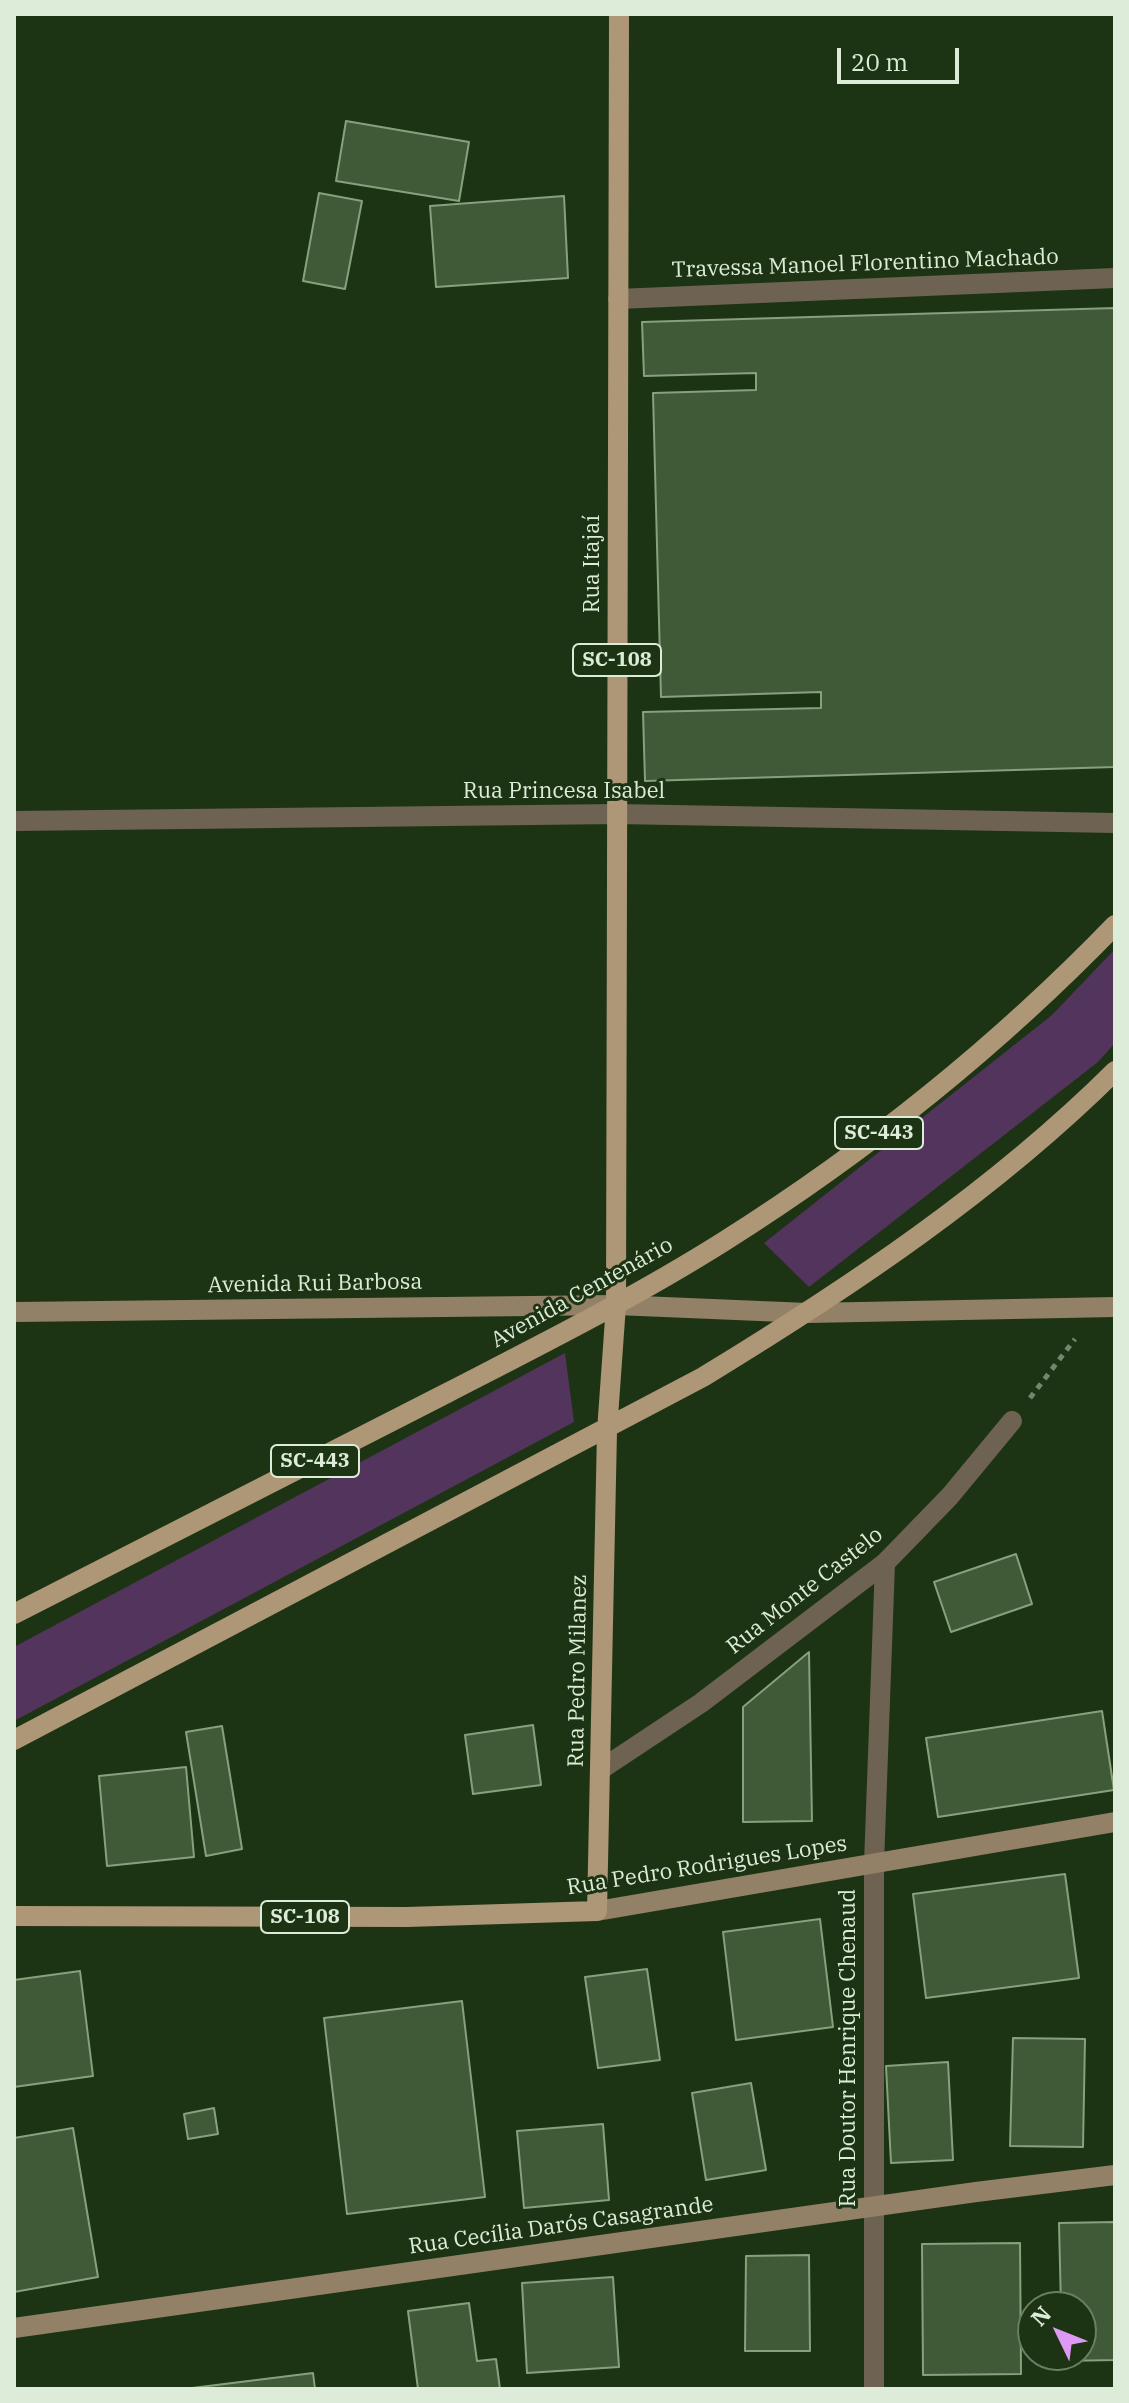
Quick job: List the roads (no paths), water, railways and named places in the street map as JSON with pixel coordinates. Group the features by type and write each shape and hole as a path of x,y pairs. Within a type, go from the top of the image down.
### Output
{"main road":[{"name":"Rua Itajaí","path":"616,1305 619,14"},
{"name":"Avenida Centenário","path":"14,1614 616,1305 723,1243 823,1176 936,1088 1044,994 1115,925"},
{"path":"14,1740 607,1431 808,1313 961,1204 1028,1150 1115,1071"},
{"name":"Rua Pedro Milanez","path":"597,1911 607,1431 616,1305"},
{"name":"Rua Pedro Rodrigues Lopes","path":"14,1916 407,1917 597,1911"}],"street":[{"name":"Travessa Manoel Florentino Machado","path":"618,299 1115,278"},
{"name":"Rua Princesa Isabel","path":"14,821 617,814 1115,823"},
{"name":"Avenida Rui Barbosa","path":"14,1312 616,1305 808,1313 1108,1307"},
{"name":"Rua Monte Castelo","path":"600,1770 701,1703 885,1563 950,1496 1012,1421"},
{"name":"Rua Doutor Henrique Chenaud","path":"874,2389 874,1864 885,1563"},
{"name":"Rua Pedro Rodrigues Lopes","path":"597,1911 1115,1822"},
{"name":"Rua Cecília Darós Casagrande","path":"14,2328 873,2206 1115,2175"}]}
